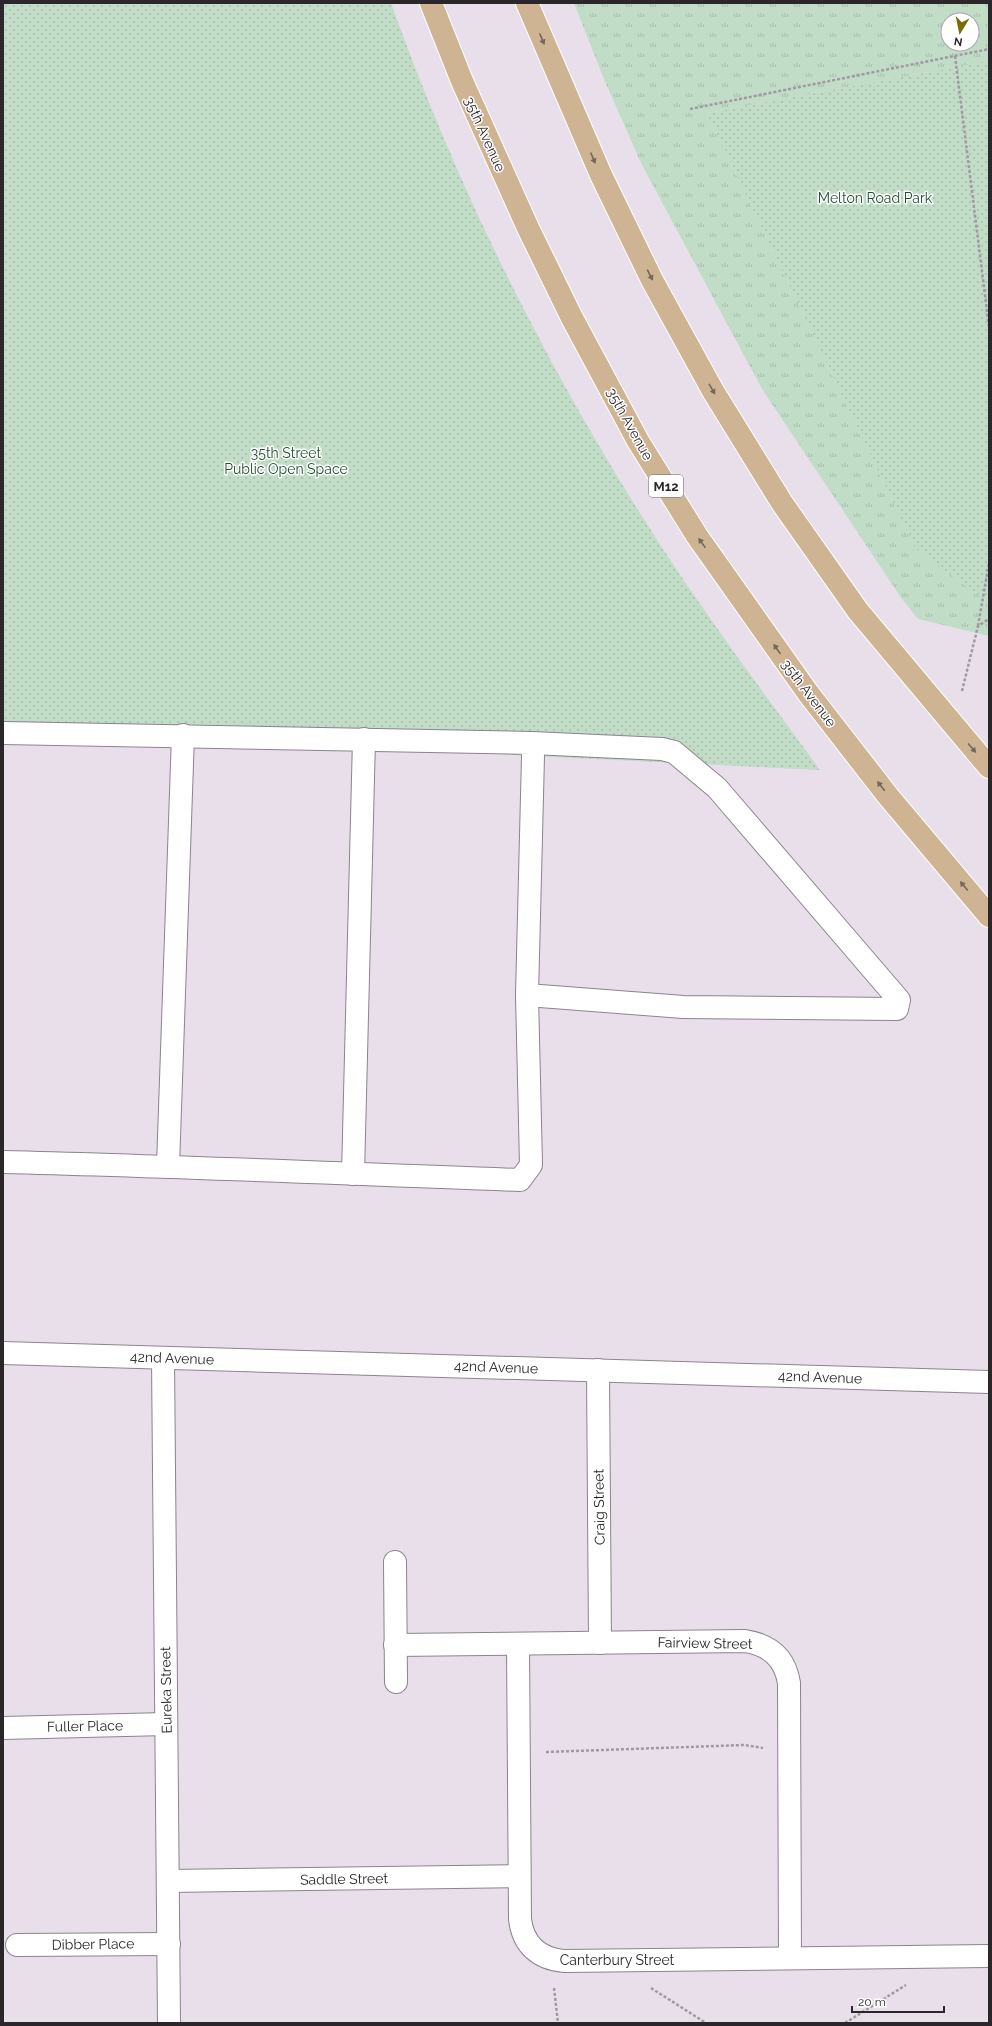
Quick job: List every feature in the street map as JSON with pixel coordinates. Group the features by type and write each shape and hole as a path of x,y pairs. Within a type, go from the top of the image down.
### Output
{"main road":[{"name":"35th Avenue","path":"431,3 462,81 528,228 572,318 638,441 698,536 808,693 888,796 989,916"},
{"path":"527,3 601,175 652,280 713,391 782,503 858,611 989,767"}],"street":[{"path":"3,733 183,735 532,743 662,749 674,752 716,788 899,1000 897,1009 683,1007 527,995"},
{"path":"168,1166 183,735"},
{"path":"353,1174 364,739"},
{"path":"3,1162 168,1166 520,1180 531,1165 527,995 532,743"},
{"name":"42nd Avenue","path":"3,1353 989,1382"},
{"name":"Eureka Street","path":"163,1358 169,2023"},
{"name":"Craig Street","path":"598,1370 600,1643"},
{"path":"395,1562 396,1682"},
{"name":"Fairview Street","path":"395,1645 745,1641 757,1643 768,1648 778,1656 787,1673 789,1683 790,1958"},
{"name":"Canterbury Street","path":"518,1644 520,1919 521,1931 526,1941 542,1956 553,1960 564,1961 989,1956"},
{"name":"Fuller Place","path":"3,1728 166,1724"},
{"name":"Saddle Street","path":"168,1881 519,1876"},
{"name":"Dibber Place","path":"17,1945 169,1944"}],"path":[{"path":"690,109 989,49"},
{"path":"954,56 989,327"},
{"path":"962,691 978,626 989,563"},
{"path":"978,626 989,619"},
{"path":"519,1753 744,1745 789,1752"},
{"path":"845,2023 917,1978 921,1957"},
{"path":"633,1960 637,1980 706,2023"},
{"path":"558,2023 553,1978 564,1961"}],"green space":[{"name":"35th Street Public Open Space","path":"3,3 391,3 446,144 477,214 545,350 582,417 680,575 820,770 3,730"},
{"path":"574,3 989,3 989,61 707,113 915,548 989,603 989,636 918,619 902,599 762,389 641,163 604,79"},
{"name":"Melton Road Park","path":"989,61 989,603 915,548 707,113"}]}
